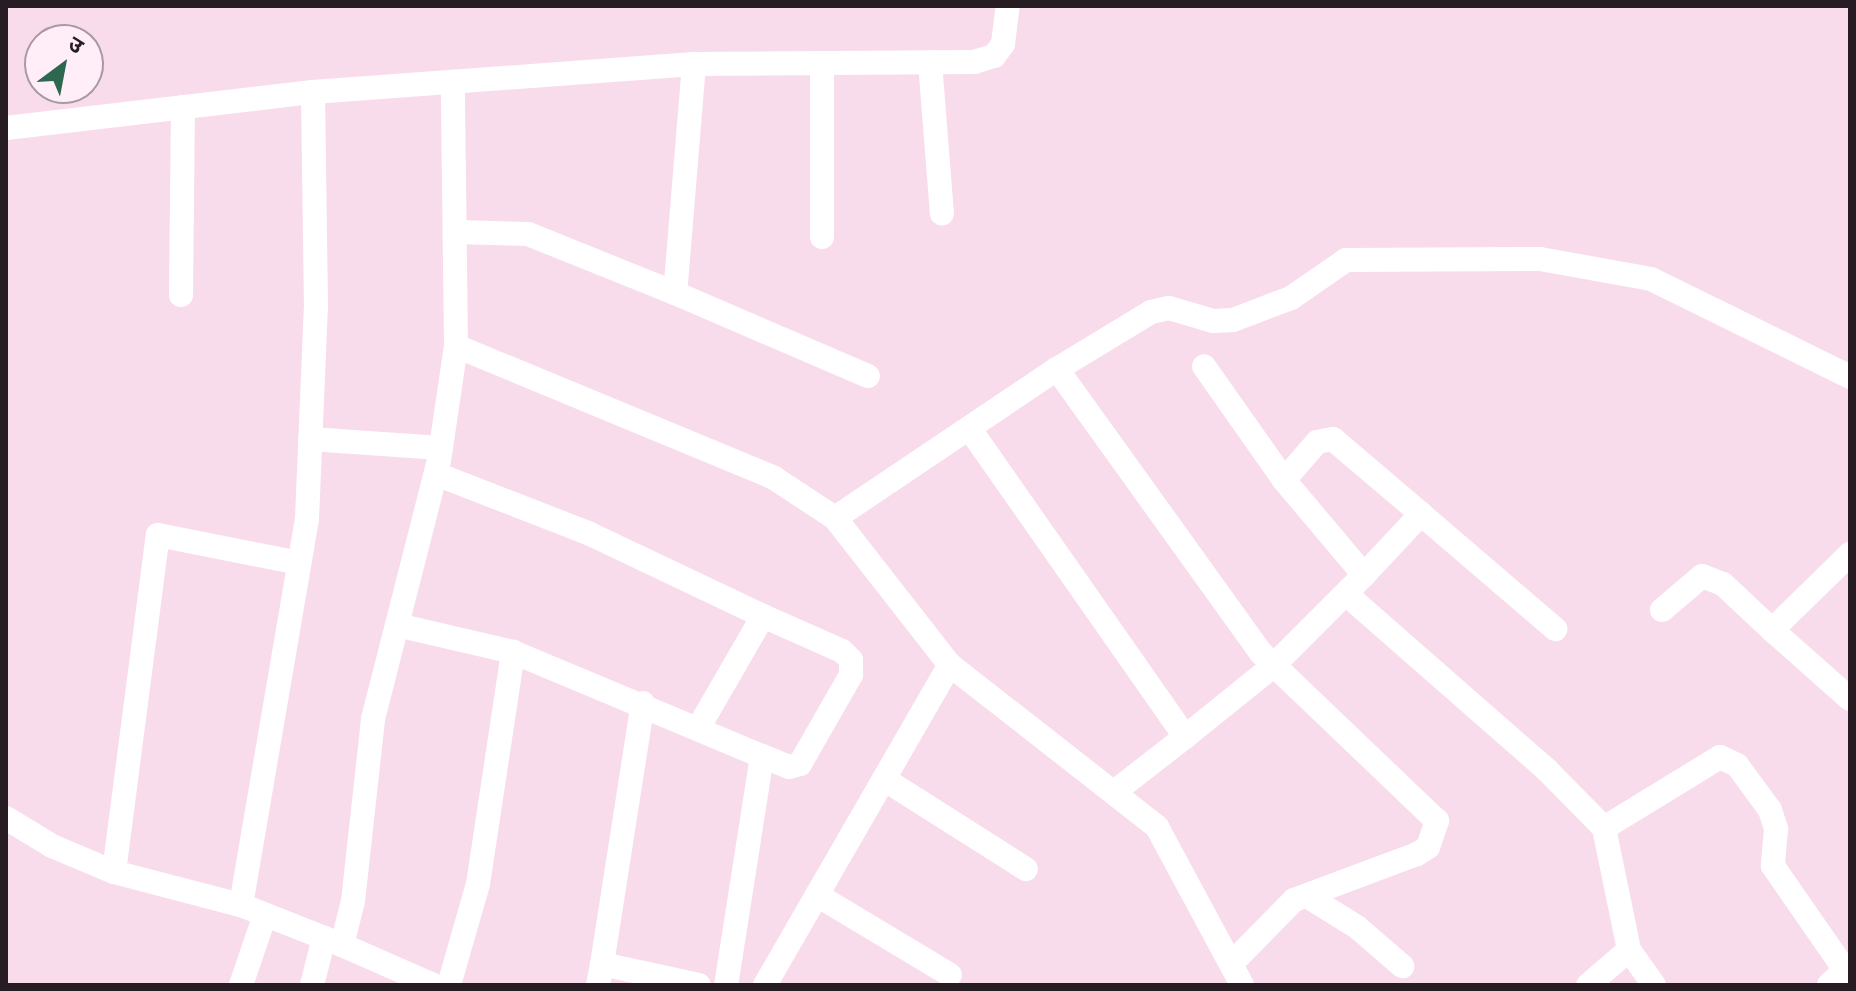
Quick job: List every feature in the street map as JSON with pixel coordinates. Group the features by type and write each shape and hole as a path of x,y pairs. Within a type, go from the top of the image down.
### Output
{"street":[{"path":"6,128 313,92 694,64 930,62 994,56 1003,44 1008,6"},
{"path":"930,62 942,214"},
{"path":"675,293 694,64"},
{"path":"822,64 822,237"},
{"path":"312,985 353,901 373,719 441,448 456,346 453,82"},
{"path":"241,905 299,563 310,439 316,308 313,92"},
{"path":"181,295 183,107"},
{"path":"457,232 528,234 868,376"},
{"path":"835,518 1057,369 1151,312 1169,308 1213,321 1233,320 1291,298 1346,260 1540,259 1664,284 1850,377"},
{"path":"456,346 774,478 835,518 950,665 1157,827 1236,974 1282,911 1307,896 1417,854 1428,847 1437,821 1273,666 1057,369"},
{"path":"1204,366 1284,480 1364,575"},
{"path":"969,428 1185,737"},
{"path":"310,439 441,448"},
{"path":"1284,480 1317,442 1333,439 1555,629"},
{"path":"397,625 513,652 643,703 789,767 800,764 851,675 851,660 842,651 588,533 436,474"},
{"path":"1114,792 1273,666 1421,514"},
{"path":"114,872 158,535 299,563"},
{"path":"1772,630 1850,554"},
{"path":"1662,610 1702,576 1723,584 1850,699"},
{"path":"1346,594 1547,770 1604,828 1629,950 1654,985"},
{"path":"699,727 763,616"},
{"path":"449,985 478,884 513,652"},
{"path":"765,985 950,665"},
{"path":"643,703 600,975 699,985"},
{"path":"726,985 762,756"},
{"path":"1604,828 1720,757 1737,765 1770,810 1776,829 1773,866 1842,973"},
{"path":"884,779 1026,869"},
{"path":"6,818 52,846 114,872 241,905 433,985"},
{"path":"817,895 950,975"},
{"path":"1307,896 1357,927 1402,966"},
{"path":"241,985 265,915"},
{"path":"1588,985 1629,950"}]}
